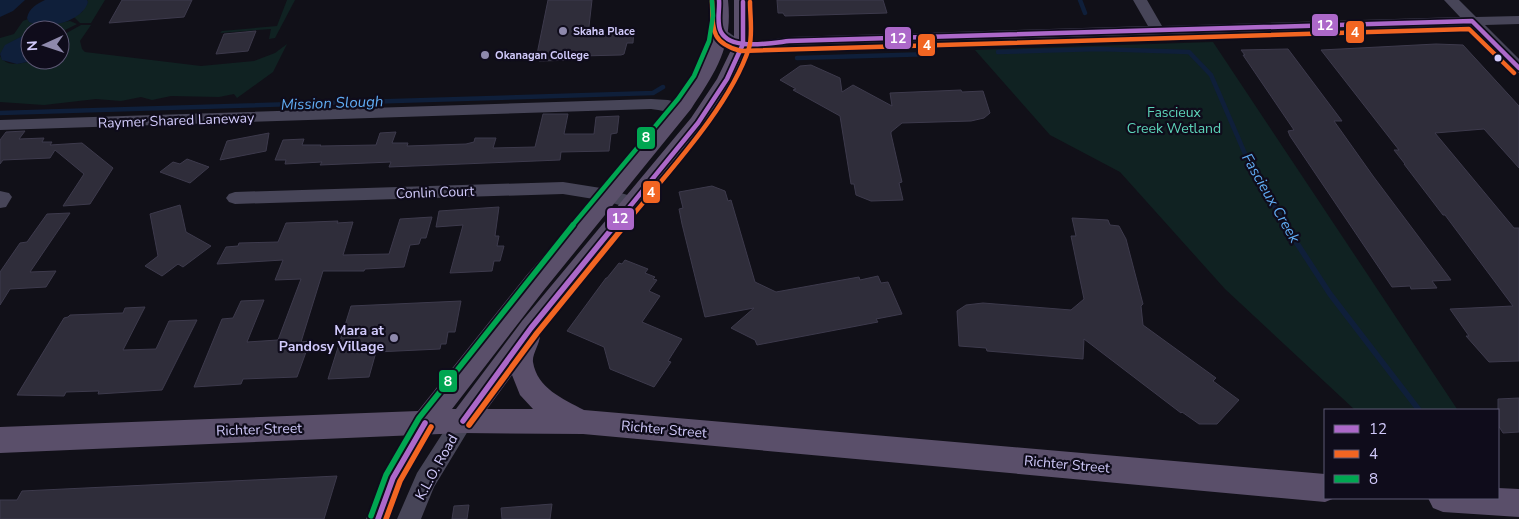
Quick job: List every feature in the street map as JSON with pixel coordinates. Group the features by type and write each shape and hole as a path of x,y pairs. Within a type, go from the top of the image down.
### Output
{"main road":[{"path":"425,423 607,196 680,109 705,73 720,32 719,0"},
{"name":"K.L.O. Road","path":"463,421 531,328 698,123 727,80 744,40 743,0"},
{"path":"531,328 520,361 529,386 546,404 583,422"},
{"name":"Richter Street","path":"0,440 463,421 583,422 1324,488"},
{"path":"1458,499 1519,503"}],"street":[{"path":"1140,0 1157,30"},
{"path":"1451,0 1519,68"},
{"path":"720,32 725,38 789,41 1519,20"},
{"name":"Raymer Shared Laneway","path":"0,125 651,104 668,105 680,109"},
{"name":"Conlin Court","path":"235,198 563,188 607,196 632,203"},
{"path":"0,197 3,197 0,202"},
{"name":"K.L.O. Road","path":"409,519 425,481 463,421"},
{"path":"378,519 393,478 425,423"}],"green space":[{"path":"87,0 105,0 91,23 80,23 74,17 82,12 88,2"},
{"path":"287,0 295,0 275,38 269,39 271,29 220,33 222,31 277,26"},
{"path":"70,21 77,24 70,28"},
{"path":"20,25 20,37 6,45 0,54 0,38 14,34"},
{"path":"81,25 91,25 80,41 85,52 201,66 254,61 275,53 287,44 273,72 237,98 234,94 219,97 171,96 152,100 141,97 121,101 96,99 44,105 0,102 0,56 8,63 20,64 20,70 70,70 70,31"},
{"name":"Fascieux Creek Wetland","path":"1213,42 1457,409 1354,409 1225,289 1120,172 1050,135 975,50"}],"water":[{"path":"0,0 25,0 13,11 0,17"},
{"path":"45,0 87,0 88,2 79,15 68,20 28,20 31,9"},
{"path":"20,37 20,63 2,60 0,54 5,45"}],"building":[{"path":"122,0 192,0 184,17 109,23"},
{"name":"Skaha Place","path":"548,0 592,0 588,35 618,34 619,30 634,29 633,43 627,43 624,54 621,55 581,56 581,59 577,60 539,61 537,54"},
{"path":"777,0 883,0 887,13 785,16 783,13 778,13"},
{"path":"256,31 248,51 216,54 224,34"},
{"path":"1436,44 1463,45 1519,106 1519,168 1484,129 1435,133 1514,228 1519,228 1519,361 1489,362 1466,336 1469,336 1450,309 1513,306 1394,150 1399,150 1321,50"},
{"path":"1288,49 1342,121 1334,121 1451,280 1432,281 1437,288 1411,289 1410,286 1392,287 1290,136 1288,131 1294,130 1241,50"},
{"path":"811,65 840,78 842,92 853,85 892,106 890,93 983,91 990,113 984,118 971,121 902,123 891,134 902,182 899,183 903,200 871,201 856,195 854,184 851,184 840,116 793,90 796,89 780,80 800,66"},
{"path":"543,114 568,114 564,134 594,134 596,117 619,116 617,133 611,134 609,151 561,152 560,160 389,167 391,162 320,165 322,162 285,164 286,160 275,160 283,140 304,139 302,145 320,146 376,145 380,133 396,132 392,143 408,143 407,146 466,144 474,142 475,138 496,138 493,148 535,147"},
{"path":"25,131 19,139 44,138 42,142 52,142 50,145 82,143 113,168 90,204 63,206 84,174 55,150 50,158 3,160 0,164 0,140 6,132"},
{"path":"269,133 266,151 220,160 227,141"},
{"path":"187,159 209,167 190,183 160,172 173,162 180,164"},
{"path":"712,186 725,191 728,201 731,200 755,282 776,292 859,277 860,280 878,276 881,283 888,282 902,314 876,319 878,322 757,345 755,340 731,328 754,308 705,317 682,224 679,209 683,208 679,192"},
{"path":"180,205 186,232 211,246 183,267 178,264 162,276 145,266 158,256 150,214"},
{"path":"499,207 495,236 499,236 497,246 504,246 500,261 494,261 492,271 450,273 463,225 436,227 439,211"},
{"path":"70,213 30,272 56,271 46,287 10,289 0,305 0,272 20,243 27,242 47,214"},
{"path":"432,217 426,238 421,238 419,244 410,245 404,267 365,269 364,271 323,271 301,342 310,341 297,377 243,379 241,384 194,387 222,319 233,318 241,301 264,300 247,342 278,340 301,279 275,280 283,260 217,264 226,247 238,246 239,243 278,242 286,223 338,221 337,223 353,222 343,255 389,254 400,219"},
{"path":"1072,218 1108,220 1110,225 1119,226 1126,239 1143,304 1141,306 1143,325 1216,378 1213,381 1239,400 1217,424 1199,424 1181,413 1084,339 1083,359 987,351 986,348 959,346 957,311 966,305 983,303 1071,310 1084,299 1071,236 1076,236"},
{"path":"625,260 648,269 645,273 655,277 653,279 657,280 649,291 660,296 642,322 682,339 668,361 671,362 654,387 610,369 604,347 567,331 606,278 619,263 622,264"},
{"name":"Mara at Pandosy Village","path":"461,301 455,332 448,332 446,344 441,344 440,349 376,352 369,377 328,379 351,306"},
{"path":"145,307 123,350 156,349 169,321 197,320 162,390 98,394 99,391 66,392 64,396 17,395 64,318 70,315 123,313 125,308"},
{"path":"1519,398 1519,432 1503,433 1499,427 1498,399"},
{"path":"337,476 324,519 0,519 0,500 17,500 22,491"},
{"path":"552,504 550,519 502,519 501,508"},
{"path":"469,505 467,519 452,519 454,506"}],"waterway":[{"name":"Fascieux Creek","path":"1080,0 1085,13"},
{"name":"Fascieux Creek","path":"998,52 1099,49 1189,52 1211,75 1249,163 1286,226"},
{"name":"Mission Slough","path":"797,58 932,54"},
{"name":"Mission Slough","path":"0,113 653,93 663,87"},
{"name":"Fascieux Creek","path":"1285,225 1330,294 1418,409"}],"transit line":[{"name":"12","path":"719,0 721,32 726,38 742,44 789,41 1472,21 1519,68"},
{"name":"4","path":"712,1 714,34 723,44 741,51 1469,29 1514,73"},
{"name":"8","path":"371,516 386,475 419,418 529,278 686,87 700,64 709,41 713,16 712,1"},
{"name":"12","path":"463,421 531,328 698,123 727,79 743,44 743,2"},
{"name":"4","path":"469,425 537,333 704,127 734,83 750,46 750,2"},
{"name":"12","path":"378,519 393,478 425,423"},
{"name":"4","path":"386,519 400,481 431,427"}],"place":[{"name":"Skaha Place","path":"563,31"},
{"name":"Okanagan College","path":"485,55"},
{"name":"Mara at Pandosy Village","path":"394,338"}]}
